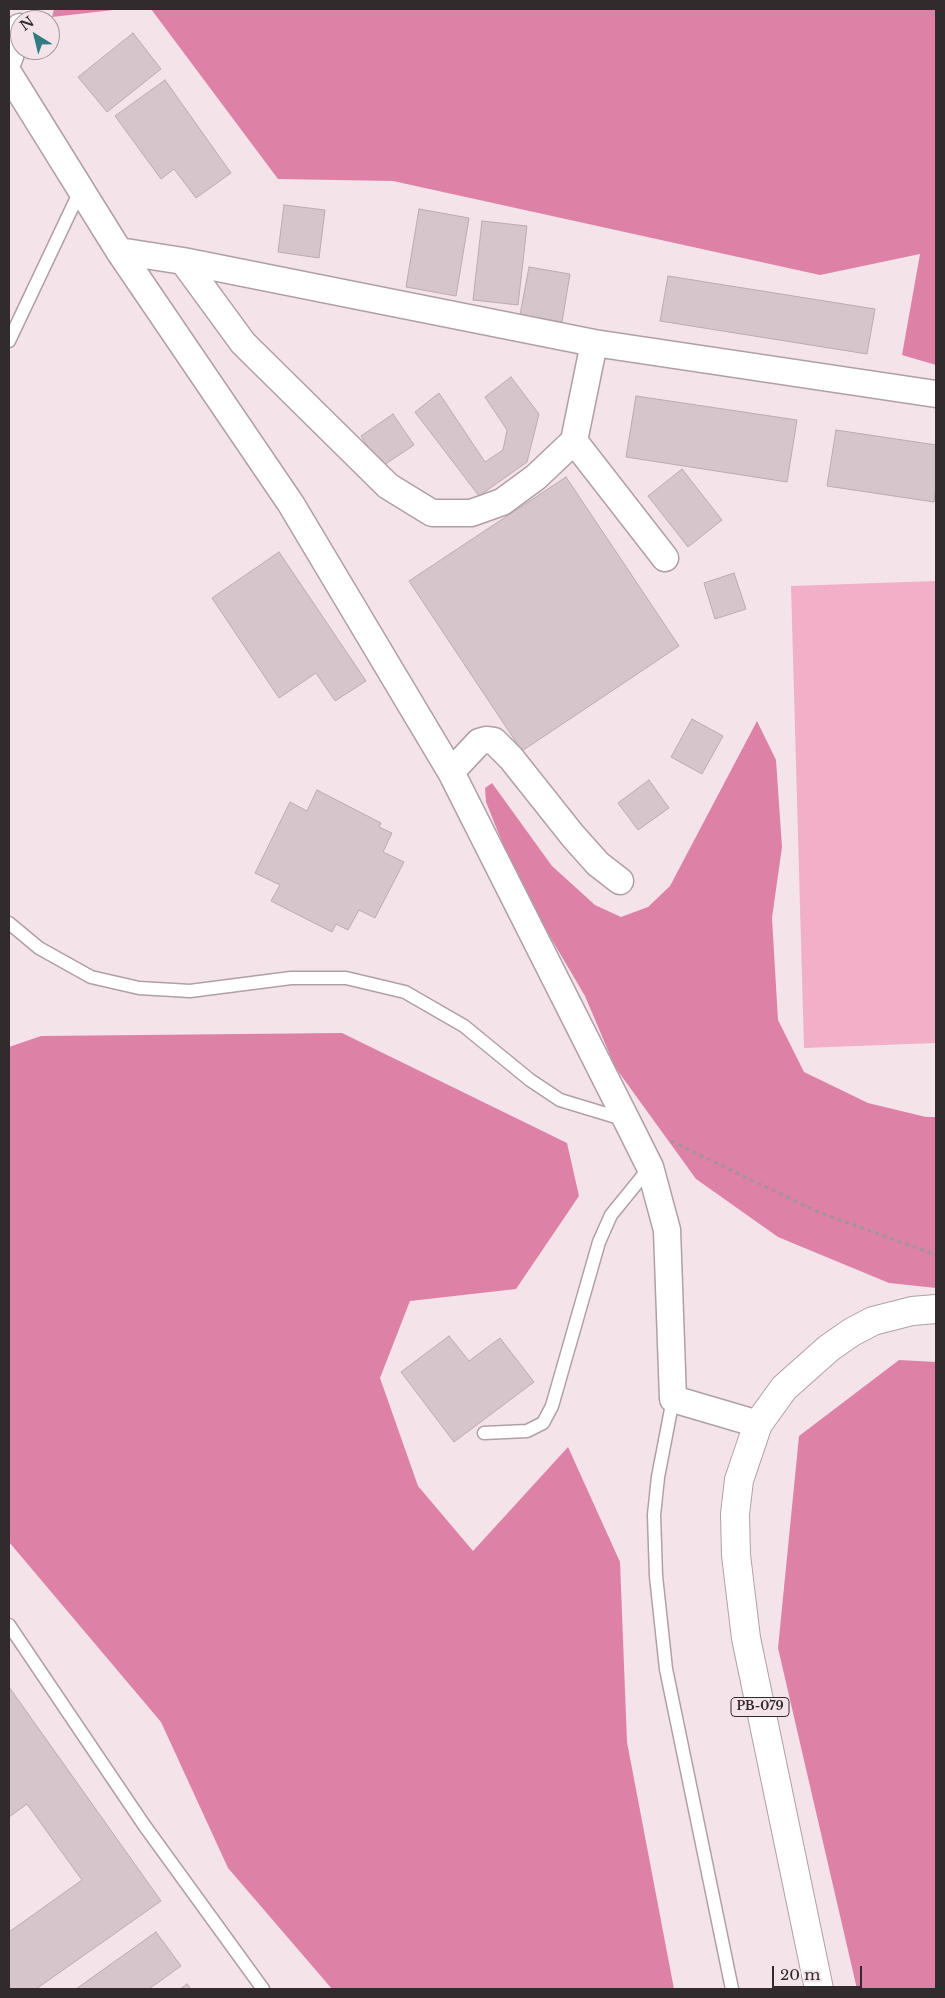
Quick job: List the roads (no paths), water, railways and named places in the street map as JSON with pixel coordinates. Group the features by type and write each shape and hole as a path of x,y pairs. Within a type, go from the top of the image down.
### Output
{"main road":[{"name":"PB-079","path":"819,1989 746,1638 736,1555 735,1514 739,1480 758,1424 784,1388 829,1348 852,1332 873,1321 912,1311 936,1309"}],"street":[{"path":"9,74 119,251 291,504 452,772 627,1120 650,1167 667,1230 673,1399 758,1424"},
{"path":"119,251 183,261 594,344 936,394"},
{"path":"183,261 214,306 255,356 388,486 432,513 471,513 502,502 536,478 574,441 594,344"},
{"path":"574,441 665,558"},
{"path":"452,772 479,742 486,740 494,741 511,758 573,836 598,864 620,881"}],"lane":[{"path":"9,342 80,191"},
{"path":"9,923 40,948 91,976 139,988 190,991 291,978 346,978 405,992 464,1026 530,1080 560,1100 627,1120"},
{"path":"484,1433 527,1431 543,1423 552,1406 599,1242 611,1215 650,1167"},
{"path":"673,1399 658,1477 654,1515 656,1576 666,1669 732,1989"},
{"path":"9,1626 144,1825 263,1989"}]}
